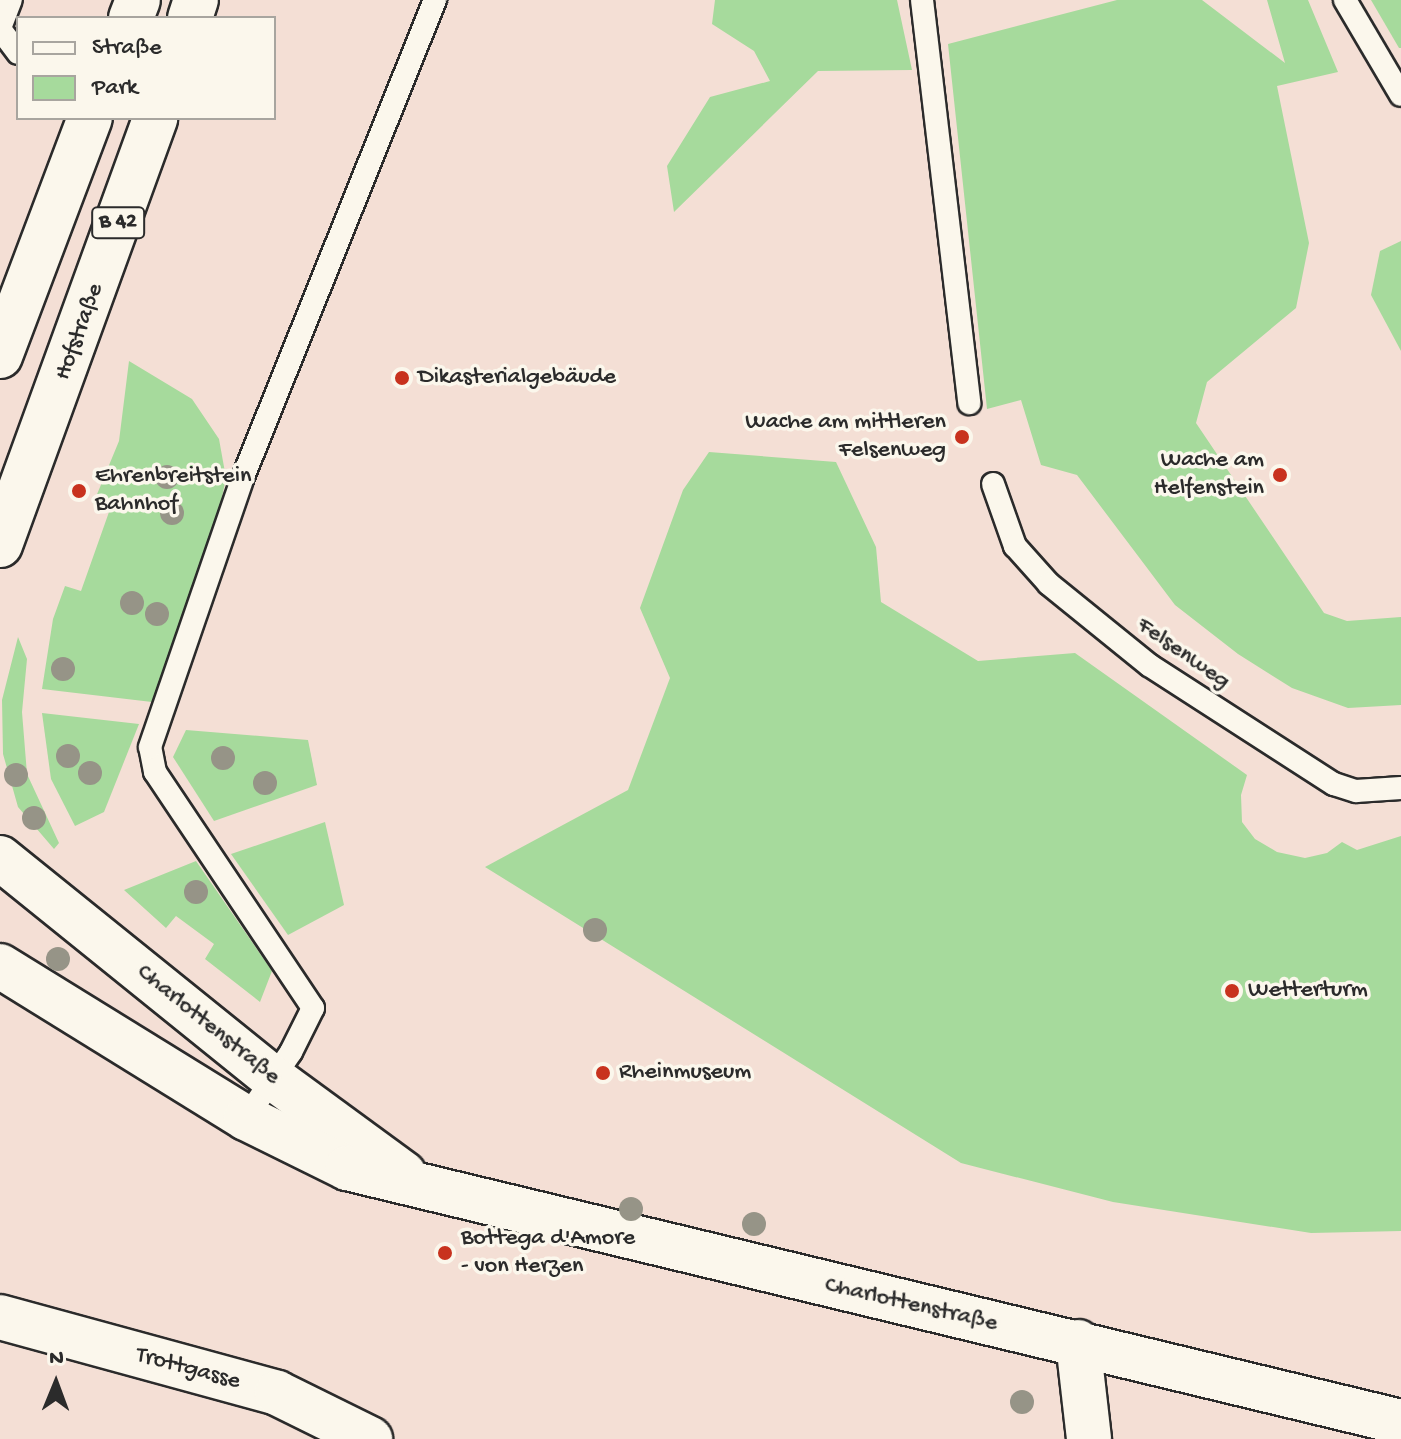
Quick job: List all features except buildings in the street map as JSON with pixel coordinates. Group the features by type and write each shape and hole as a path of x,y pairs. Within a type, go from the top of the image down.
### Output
{"main road":[{"name":"Hofstraße","path":"0,545 154,120"},
{"name":"B 42","path":"0,356 79,125"},
{"path":"0,823 7,863"},
{"name":"Charlottenstraße","path":"7,863 273,1078 422,1187"},
{"name":"Charlottenstraße","path":"0,966 246,1118 347,1168 1401,1422"},
{"name":"Trottgasse","path":"0,1317 277,1393 370,1439"},
{"path":"1078,1342 1089,1439"}],"lane":[{"path":"11,0 0,29 16,50"},
{"path":"246,1118 313,1008 155,772 150,747 241,482 435,0"},
{"path":"922,0 969,403"},
{"path":"1345,0 1401,95"},
{"name":"Felsenweg","path":"993,484 1015,546 1049,584 1149,665 1334,784 1356,791 1401,788"}],"green space":[{"path":"715,0 897,0 912,70 818,71 674,212 667,166 710,97 770,81 754,51 712,24"},
{"path":"1117,0 1202,0 1285,63 1267,0 1308,0 1338,72 1277,86 1309,243 1296,308 1207,382 1196,423 1324,613 1347,621 1401,617 1401,705 1348,708 1292,688 1238,654 1175,605 1077,475 1041,465 1021,400 987,409 948,44"},
{"path":"1371,0 1401,0 1401,48 1399,48"},
{"path":"1401,241 1401,351 1371,295 1380,251"},
{"path":"129,361 192,399 219,439 226,478 218,516 152,702 42,689 53,619 65,586 81,591 109,512 93,504 119,441"},
{"path":"709,452 836,462 876,547 881,602 978,661 1075,653 1247,775 1241,795 1242,822 1255,839 1277,852 1305,858 1327,853 1342,842 1357,850 1401,836 1401,1231 1311,1233 1113,1202 961,1163 485,867 628,790 670,678 640,608 683,490"},
{"path":"18,637 27,659 22,712 27,774 59,843 54,849 18,807 3,754 2,700"},
{"path":"42,713 139,724 104,812 75,826 51,779"},
{"path":"186,730 308,740 317,785 214,821 173,757"},
{"path":"325,822 344,905 288,935 231,854"},
{"path":"196,861 272,971 260,1002 205,959 214,944 176,916 166,928 124,890"}],"place":[{"name":"Dikasterialgebäude","path":"402,378"},
{"name":"Wache am mittleren Felsenweg","path":"962,437"},
{"name":"Wache am Helfenstein","path":"1280,475"},
{"name":"Ehrenbreitstein Bahnhof","path":"79,491"},
{"name":"Wetterturm","path":"1232,991"},
{"name":"Rheinmuseum","path":"603,1073"},
{"name":"Bottega d'Amore - von Herzen","path":"445,1253"}]}
